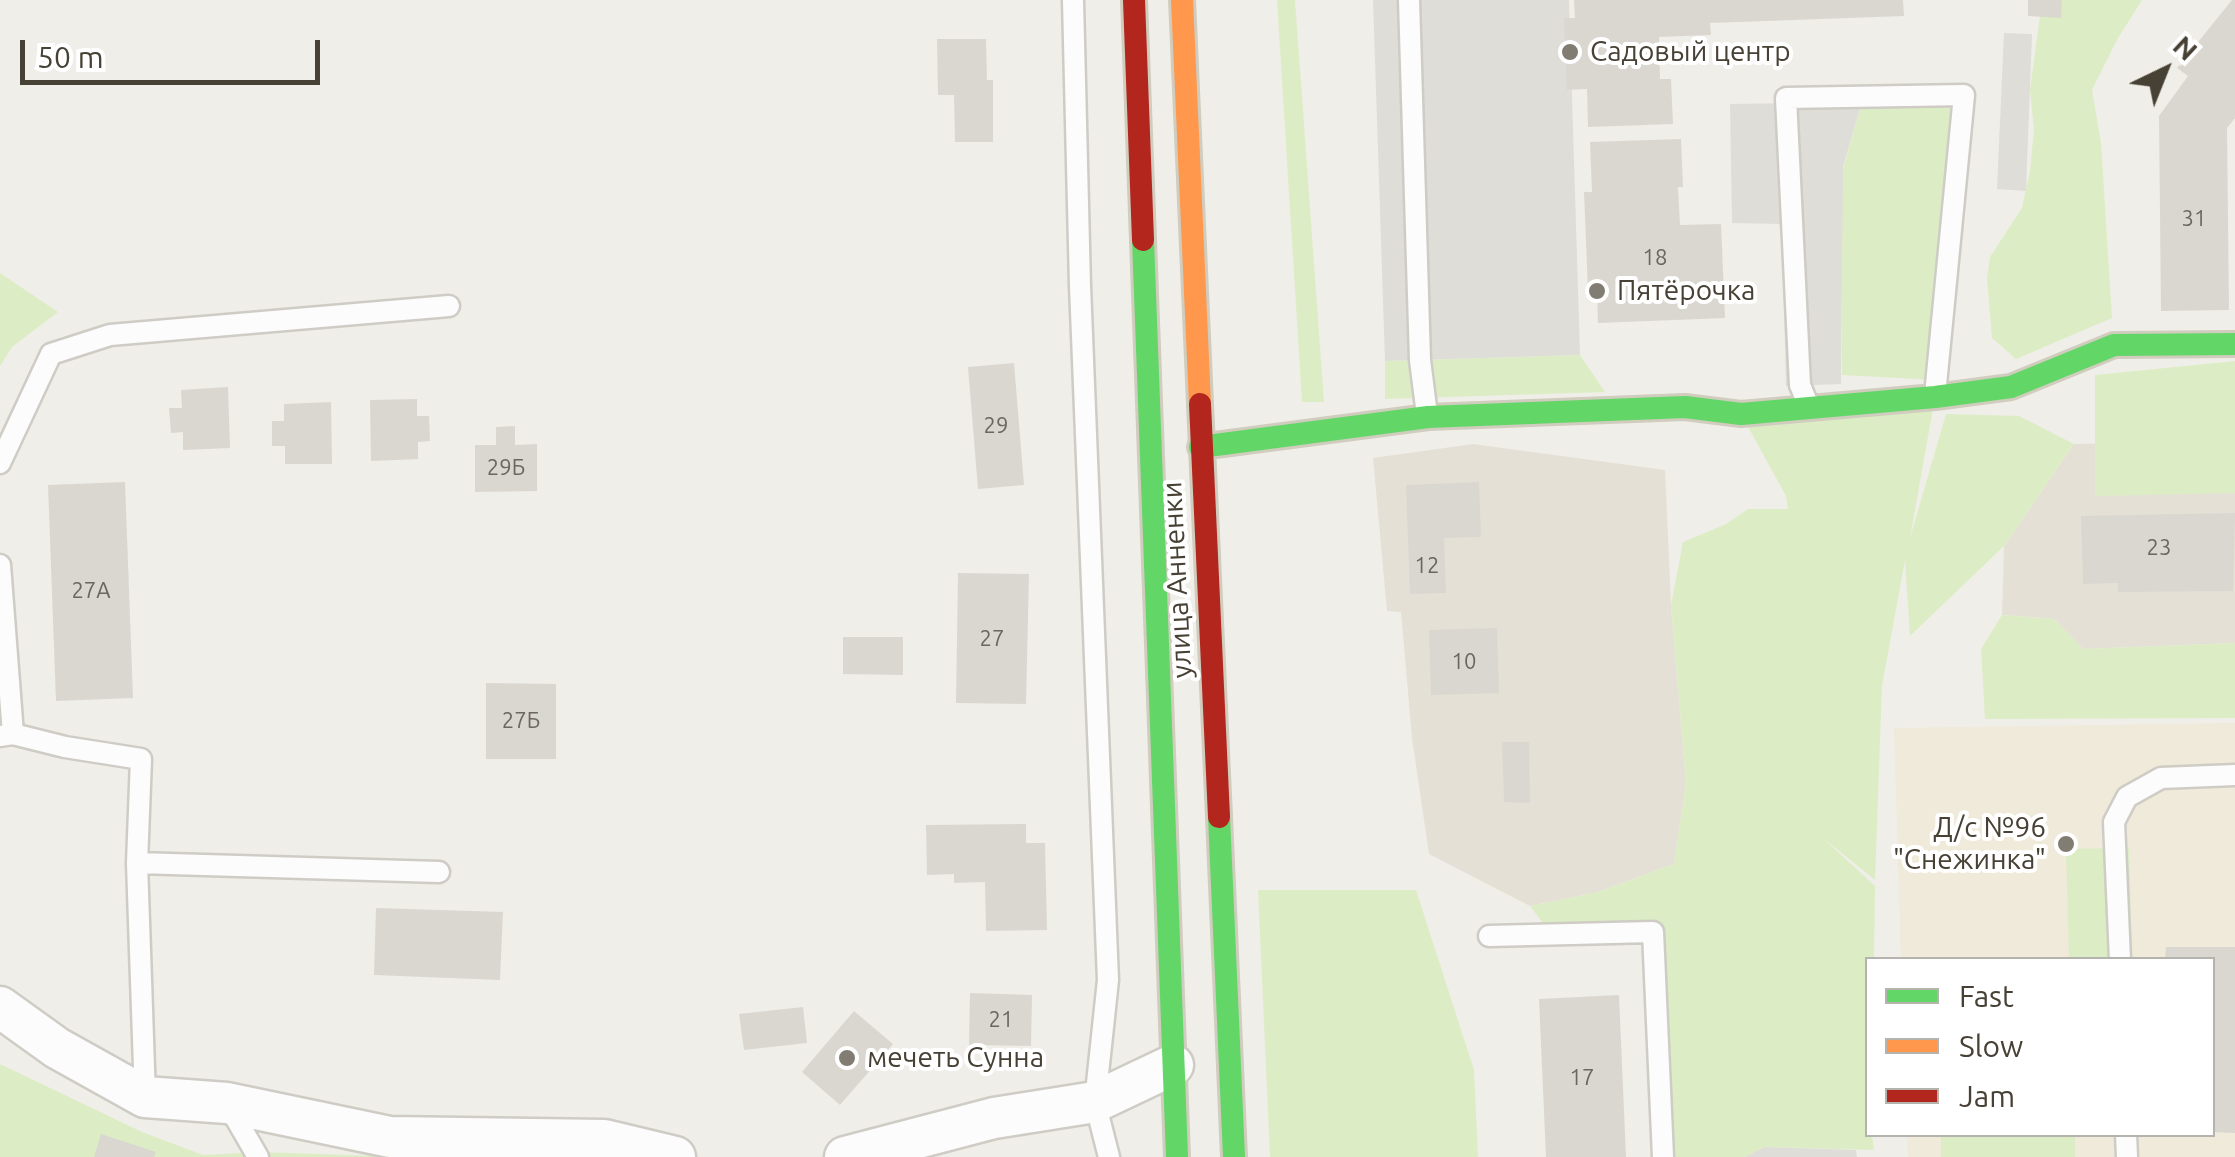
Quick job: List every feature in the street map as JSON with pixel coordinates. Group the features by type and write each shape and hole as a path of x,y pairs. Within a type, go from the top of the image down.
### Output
{"main road":[{"name":"улица Анненки","path":"1134,0 1177,1157"},
{"name":"улица Анненки","path":"1182,0 1234,1157"},
{"path":"1200,447 1428,416 1685,406 1741,414 1935,397 2011,387 2114,345 2235,344"}],"street":[{"path":"0,1006 56,1048 145,1097 227,1103 390,1136 604,1140 674,1157"},
{"path":"845,1157 994,1118 1095,1102 1172,1066"}],"lane":[{"path":"1073,0 1080,286 1108,980 1095,1102 1109,1157"},
{"path":"1409,0 1420,360 1422,397 1428,416"},
{"path":"1809,408 1800,386 1786,98 1964,95 1935,397"},
{"path":"0,463 51,354 110,335 450,306"},
{"path":"0,565 7,735 141,759 137,863 145,1097"},
{"path":"2120,957 2114,822 2127,797 2161,778 2235,775"},
{"path":"137,863 439,872"},
{"path":"1489,936 1653,932 1663,1157"},
{"path":"227,1103 258,1157"}],"shaded area":[{"path":"1373,0 1569,0 1580,355 1385,361"},
{"path":"2004,33 2032,34 2026,191 1997,189"},
{"path":"1862,102 1843,167 1841,384 1786,386 1782,224 1732,223 1730,104"},
{"path":"2235,441 2235,643 2083,649 2054,619 2002,615 2004,546 2074,444"},
{"path":"1473,444 1665,470 1671,605 1686,783 1674,864 1598,892 1530,906 1429,854 1412,738 1401,612 1387,611 1373,458"},
{"name":"Д/с №96 \"Снежинка\"","path":"2235,723 2235,1157 1908,1157 1907,1137 2215,1137 2215,957 1901,957 1894,728"},
{"path":"1764,1147 1856,1150 1857,1157 1745,1157"}],"green space":[{"path":"1277,0 1295,0 1324,402 1302,402"},
{"path":"2042,0 2142,0 2092,90 2101,143 2112,318 2016,359 1992,338 1987,278 1990,257 2022,208 2030,171 2034,129 2030,90"},
{"path":"1964,95 1936,380 1842,375 1842,172 1862,102"},
{"path":"0,273 58,312 12,347 0,366"},
{"path":"1580,355 1605,392 1385,399 1385,361"},
{"path":"2235,361 2235,493 2095,496 2095,375"},
{"path":"1935,397 1910,538 1946,414 2019,416 2074,444 2004,546 1910,636 1905,560 1882,686 1875,880 1823,838 1875,886 1874,957 1865,957 1865,1137 1872,1137 1874,1150 1764,1147 1745,1157 1661,1157 1653,932 1551,934 1530,906 1598,892 1674,864 1686,783 1671,605 1683,542 1726,524 1748,509 1788,509 1786,496 1741,414"},
{"path":"2002,615 2054,619 2083,649 2235,643 2235,718 1985,719 1981,649"},
{"path":"2129,848 2132,957 2069,957 2066,849"},
{"path":"1258,890 1416,890 1474,1070 1478,1157 1270,1157"},
{"path":"0,1064 142,1132 203,1155 261,1152 406,1157 0,1157"},
{"path":"1941,1137 2075,1137 2075,1157 1941,1157"}],"building":[{"path":"1574,0 1903,0 1904,16 1710,23 1711,35 1659,37 1660,79 1671,79 1673,124 1588,127 1587,89 1567,90 1564,18 1575,18"},
{"path":"2028,0 2062,0 2061,18 2028,16"},
{"path":"2232,0 2235,118 2227,128 2229,310 2161,311 2159,116 2188,76 2177,68"},
{"path":"937,39 986,39 987,80 993,80 993,142 955,142 954,95 938,95"},
{"path":"1681,139 1680,225 1721,224 1725,318 1598,323 1597,291 1588,291 1584,192 1592,192 1590,142"},
{"path":"1014,363 1024,485 978,489 968,367"},
{"path":"228,387 230,448 183,450 183,432 171,433 169,408 182,408 181,390"},
{"path":"417,399 417,416 429,416 430,441 418,442 418,459 371,461 370,400"},
{"path":"331,402 332,464 285,464 285,446 272,446 272,421 284,421 284,404"},
{"path":"515,426 515,445 537,444 537,491 475,492 475,445 496,445 496,427"},
{"path":"125,482 133,698 56,701 48,485"},
{"path":"1479,482 1481,537 1444,538 1446,593 1410,594 1406,485"},
{"path":"2235,513 2233,591 2118,592 2118,583 2083,584 2081,516"},
{"path":"958,573 1029,574 1026,704 956,703"},
{"path":"1497,628 1499,693 1431,695 1429,630"},
{"path":"843,637 903,637 903,675 843,674"},
{"path":"486,683 556,684 556,759 486,759"},
{"path":"1502,742 1529,742 1530,803 1504,802"},
{"path":"1026,824 1026,843 1045,843 1047,930 986,931 985,882 954,883 954,874 927,875 926,825"},
{"path":"376,908 503,912 500,980 374,975"},
{"path":"2166,947 2235,947 2235,1133 2215,1132 2215,957 2165,957"},
{"path":"970,993 1032,995 1031,1046 969,1045"},
{"path":"1619,995 1626,1157 1546,1157 1539,999"},
{"path":"803,1007 807,1043 744,1050 739,1014"},
{"name":"мечеть Сунна","path":"854,1011 893,1044 840,1105 802,1072"},
{"path":"101,1134 156,1152 154,1157 94,1157"}],"traffic: fast":[{"path":"1143,240 1177,1157"},
{"path":"1200,447 1428,417 1685,407 1741,414 1935,397 2011,387 2114,345 2235,344"},
{"path":"1219,817 1234,1157"}],"traffic: slow":[{"path":"1182,0 1200,404"}],"traffic: jam":[{"path":"1134,0 1143,240"},
{"path":"1200,404 1219,817"}],"place":[{"name":"Садовый центр","path":"1570,52"},
{"name":"Пятёрочка","path":"1597,291"},
{"name":"Д/с №96 \"Снежинка\"","path":"2066,844"},
{"name":"мечеть Сунна","path":"847,1058"}]}
